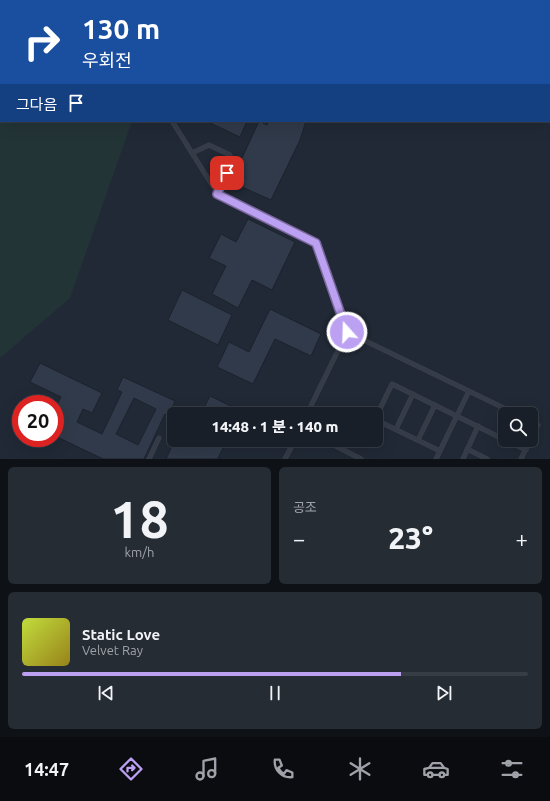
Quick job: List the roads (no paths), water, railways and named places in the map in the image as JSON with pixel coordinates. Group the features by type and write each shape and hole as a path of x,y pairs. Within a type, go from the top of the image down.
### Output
{"lane":[{"path":"173,122 217,194 316,243 347,332 502,407"},
{"path":"192,153 209,145 230,155 232,163 217,194"},
{"path":"310,407 347,332"},
{"path":"381,407 392,384 498,436"},
{"path":"436,459 469,391"},
{"path":"396,430 413,394"},
{"path":"418,440 434,405"},
{"path":"383,422 440,451"},
{"path":"463,459 478,426"},
{"path":"149,459 159,438"},
{"path":"285,459 291,447"},
{"path":"338,447 361,459"},
{"path":"520,447 526,450"},
{"path":"521,459 527,447"},
{"path":"467,449 488,459"}]}
